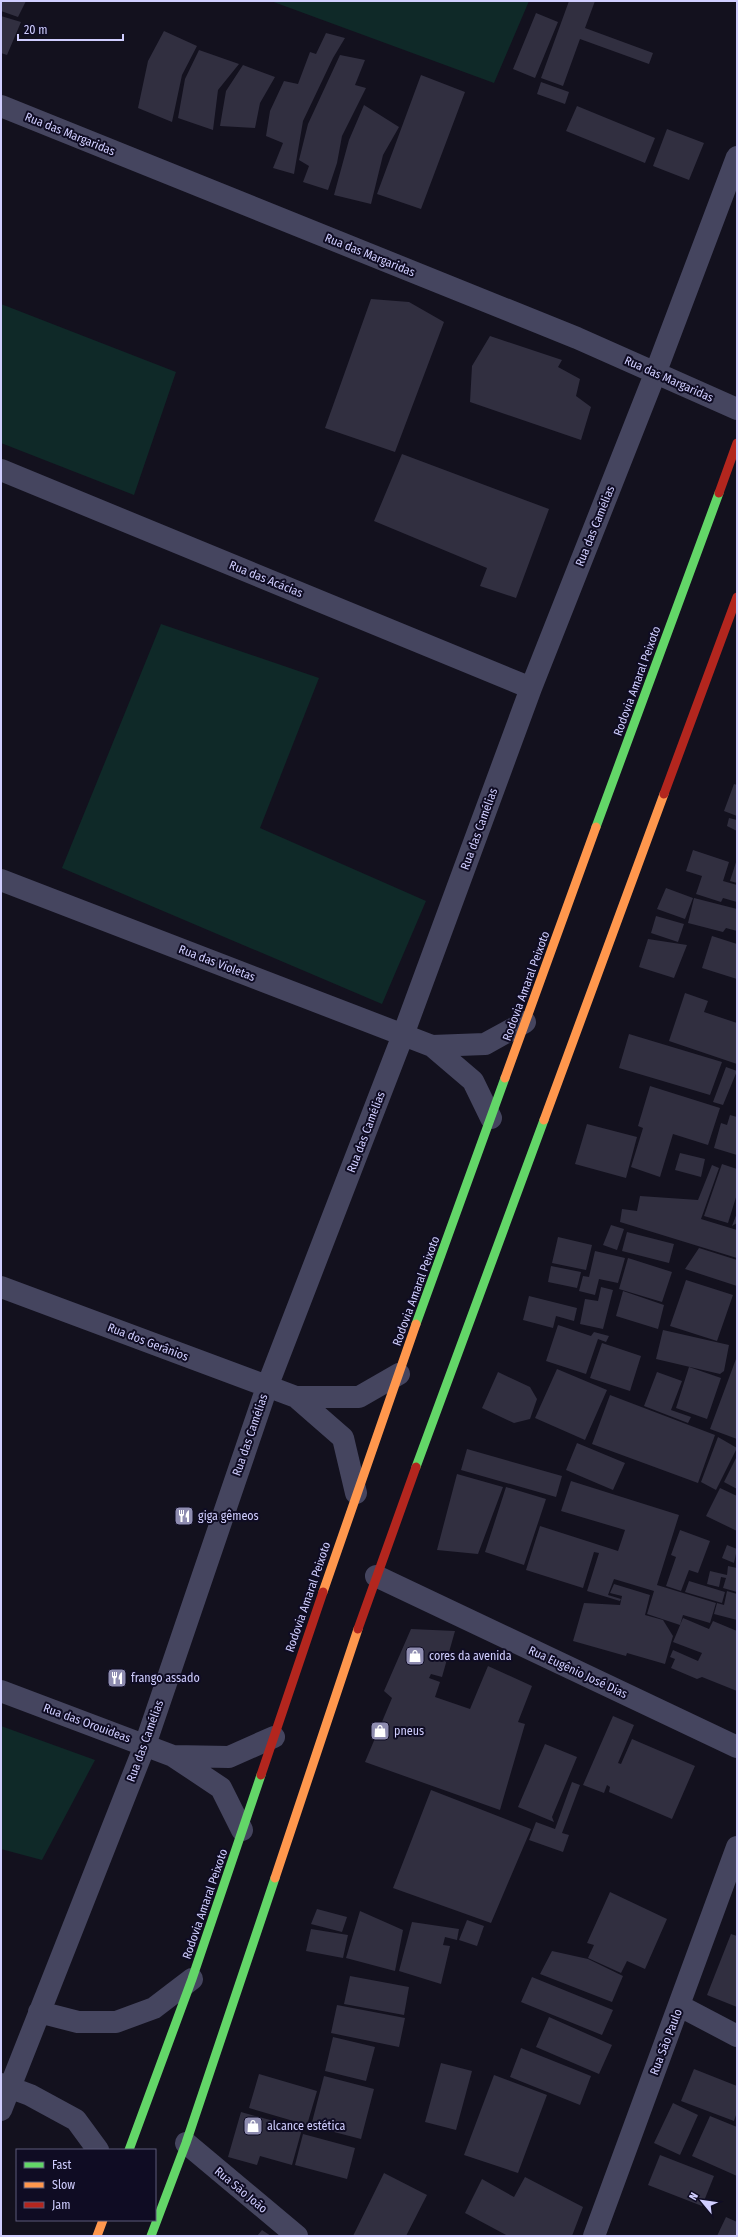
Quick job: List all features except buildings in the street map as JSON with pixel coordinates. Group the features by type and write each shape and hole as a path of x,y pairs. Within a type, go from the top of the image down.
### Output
{"highway":[{"name":"Rodovia Amaral Peixoto","path":"129,2149 192,1979 356,1493 525,1022 737,443"},
{"path":"151,2236 186,2143 376,1576 737,597"},
{"path":"97,2236 103,2221"}],"street":[{"name":"Rua das Margaridas","path":"1,106 577,338 655,374 737,409"},
{"name":"Rua das Camélias","path":"1,2110 5,2085 39,2012 145,1745 267,1387 403,1035 531,688 655,374 737,157"},
{"name":"Rua das Acácias","path":"1,470 531,688"},
{"name":"Rua das Violetas","path":"1,880 432,1046 473,1081 491,1118"},
{"name":"Rua das Violetas","path":"432,1046 485,1044 525,1022"},
{"name":"Rua dos Gerânios","path":"1,1287 296,1397 359,1397 399,1374"},
{"name":"Rua dos Gerânios","path":"296,1397 343,1438 356,1493"},
{"name":"Rua Eugênio José Dias","path":"376,1576 737,1747"},
{"name":"Rua das Orouideas","path":"1,1691 172,1756 221,1788 242,1830"},
{"name":"Rua das Orouideas","path":"172,1756 229,1757 274,1737"},
{"name":"Rua São Paulo","path":"594,2236 680,2006 737,1847"},
{"path":"39,2012 78,2022 116,2022 154,2008 192,1979"},
{"path":"680,2006 737,2036"},
{"path":"5,2085 30,2095 76,2120 97,2149"},
{"name":"Rua São João","path":"186,2143 297,2236"}],"green space":[{"path":"271,1 529,1 494,83"},
{"path":"1,304 176,372 134,495 1,443"},
{"path":"161,624 319,678 260,828 426,901 382,1004 62,868"},
{"path":"1,1726 95,1760 42,1860 1,1849"}],"traffic: fast":[{"path":"596,827 719,493"},
{"path":"416,1324 505,1078"},
{"path":"416,1467 544,1120"},
{"path":"129,2149 192,1979 261,1775"},
{"path":"151,2236 186,2143 275,1878"}],"traffic: slow":[{"path":"544,1120 664,794"},
{"path":"505,1078 596,827"},
{"path":"323,1592 416,1324"},
{"path":"275,1878 358,1629"},
{"path":"97,2236 103,2221"}],"traffic: jam":[{"path":"719,493 737,443"},
{"path":"664,794 737,597"},
{"path":"358,1629 416,1467"},
{"path":"261,1775 323,1592"}],"place":[{"name":"giga gêmeos","path":"184,1516"},
{"name":"cores da avenida","path":"415,1656"},
{"name":"frango assado","path":"117,1678"},
{"name":"pneus","path":"380,1731"},
{"name":"alcance estética","path":"253,2126"}]}
